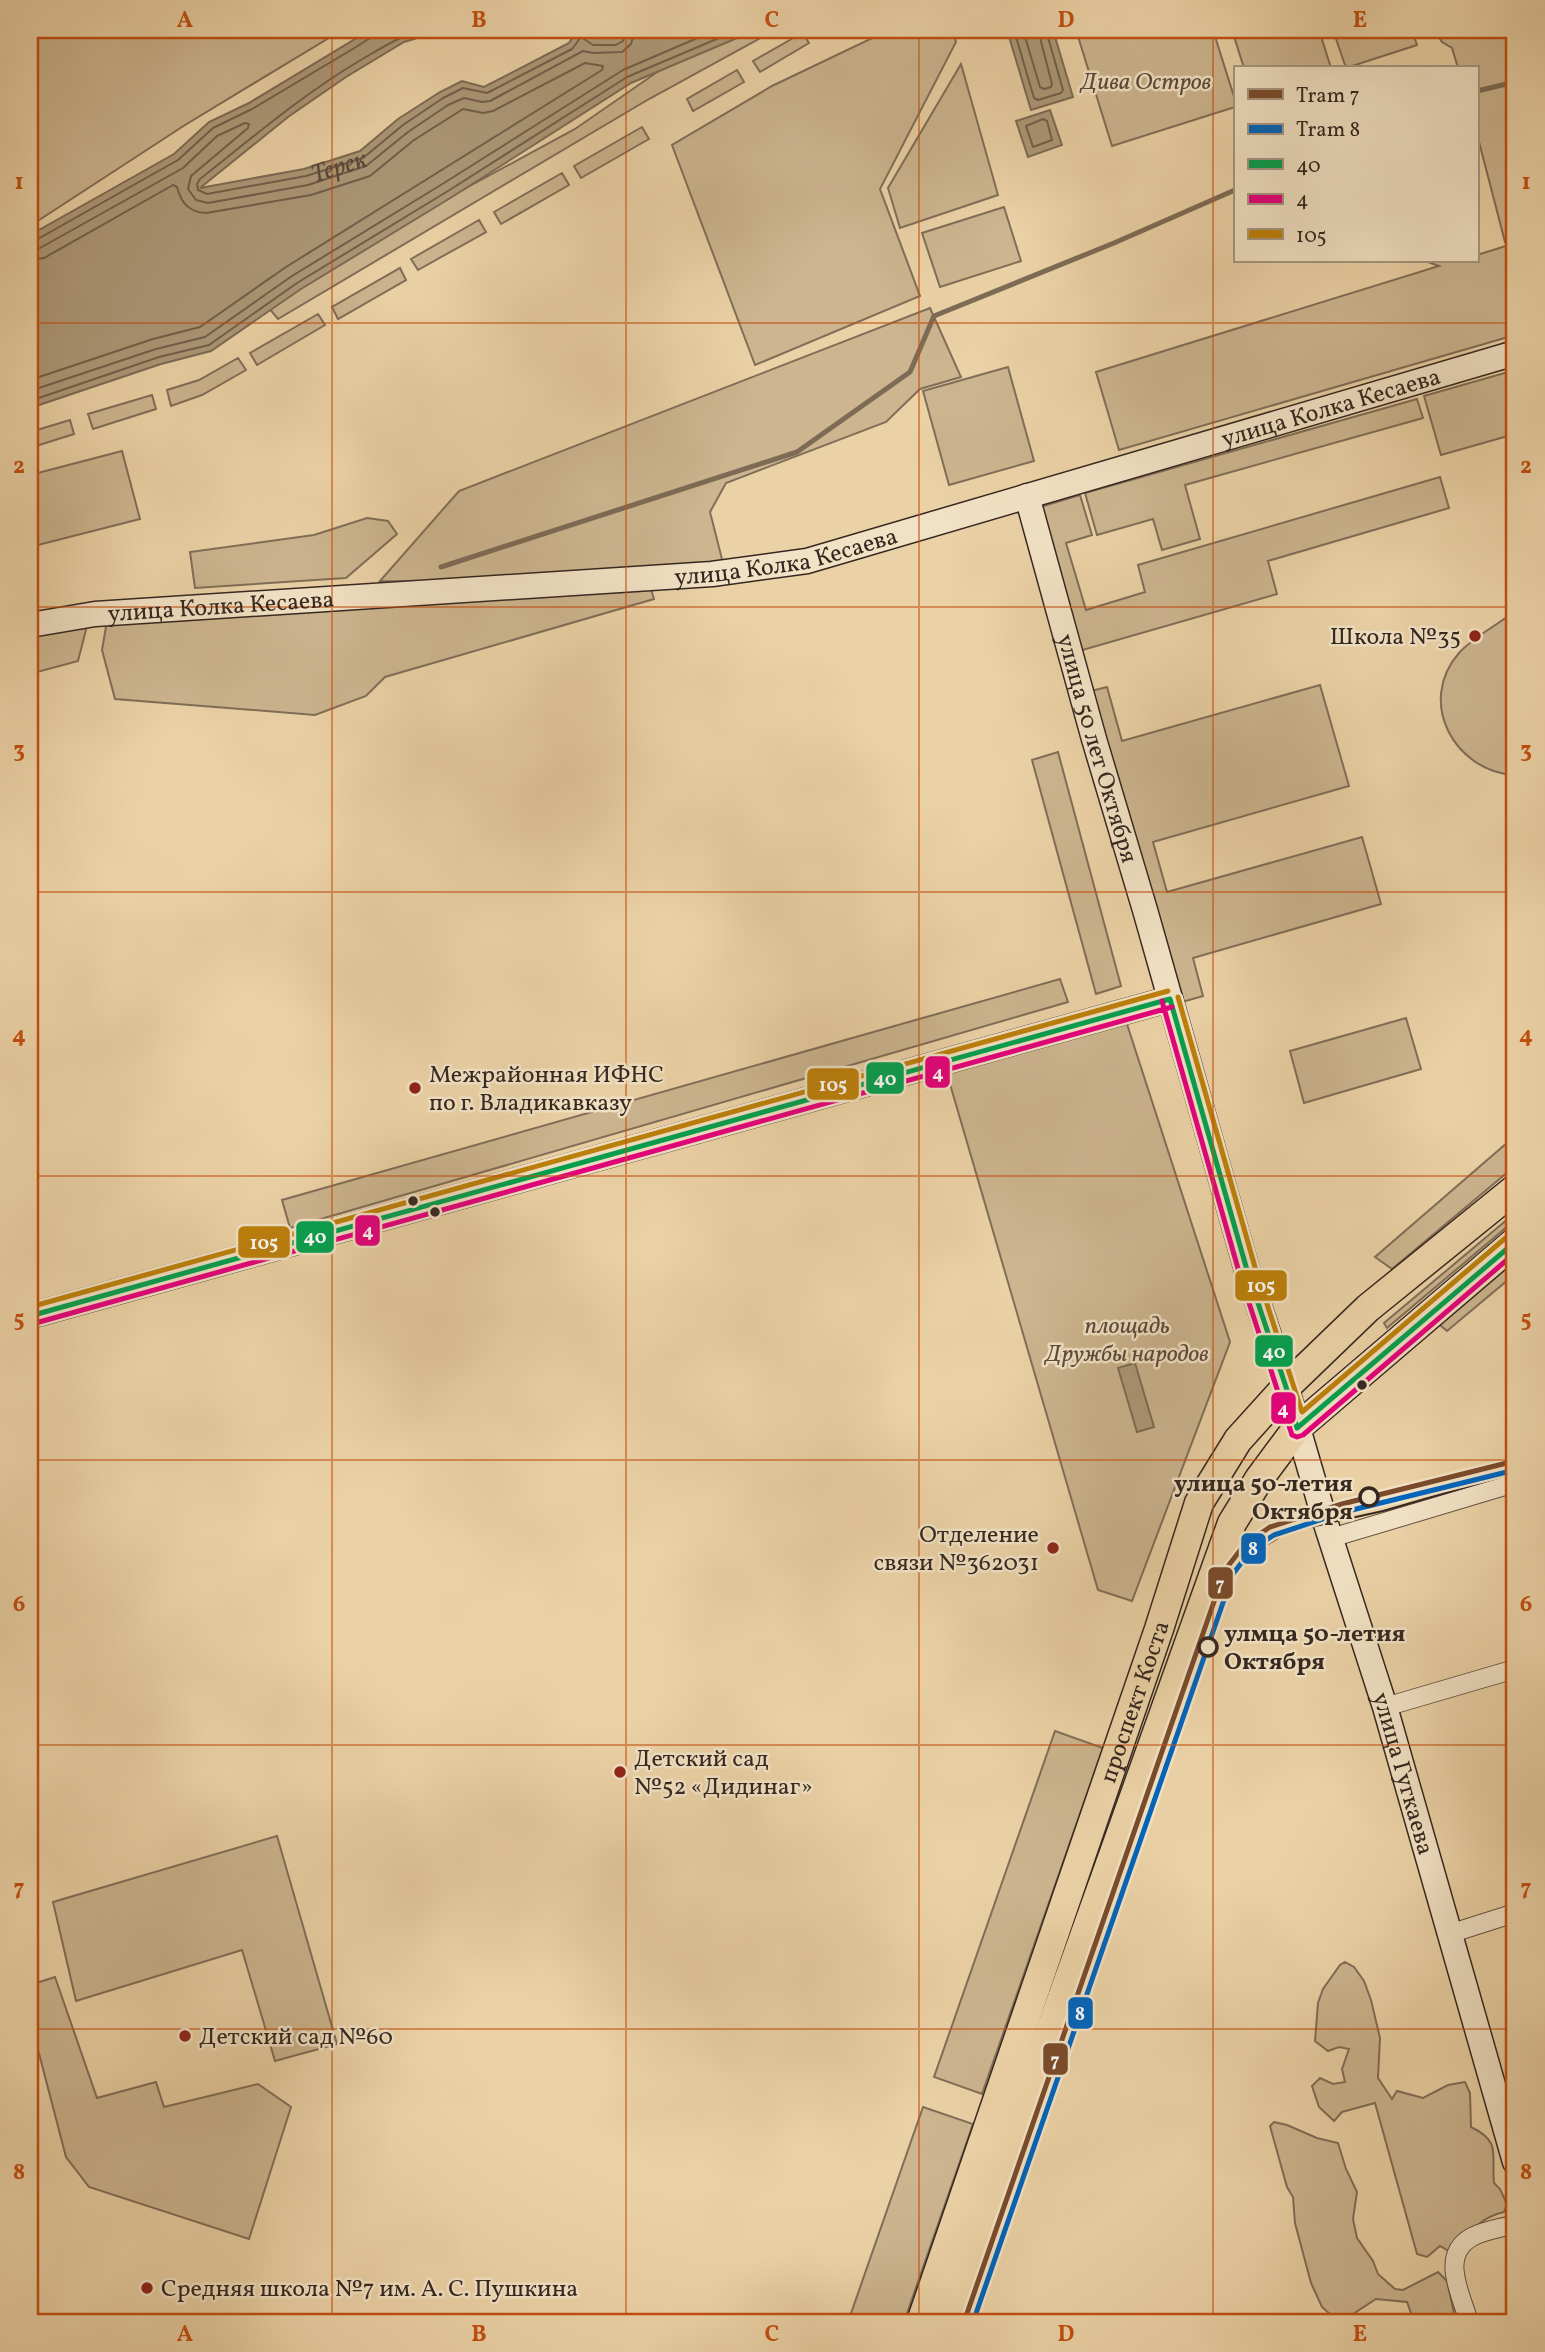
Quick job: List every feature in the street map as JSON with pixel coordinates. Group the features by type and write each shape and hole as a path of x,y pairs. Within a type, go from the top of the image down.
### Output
{"main road":[{"name":"проспект Коста","path":"921,2322 1150,1655 1199,1503 1238,1440 1286,1387 1368,1308 1515,1189"},
{"name":"проспект Коста","path":"946,2322 1232,1523 1259,1479 1297,1428 1515,1242"}],"street":[{"name":"улица Колка Кесаева","path":"30,625 95,614 770,568 807,561 1515,353"},
{"name":"улица 50 лет Октября","path":"1027,496 1170,999"},
{"path":"30,1317 1170,999 1247,1270 1286,1387"},
{"name":"улица Гугкаева","path":"1286,1387 1385,1707 1515,2162"},
{"path":"1331,1538 1515,1483"},
{"path":"1385,1707 1515,1669"},
{"path":"1449,1934 1515,1913"},
{"path":"1469,2322 1452,2265 1459,2247 1473,2236 1515,2224"}],"green space":[{"path":"30,30 342,30 185,125 30,226"},
{"path":"734,30 775,30 649,99 278,319 268,307 276,291 575,129 679,57"},
{"path":"889,30 953,30 956,42 880,189 920,296 755,365 672,145 772,86"},
{"name":"Дива Остров","path":"1076,30 1213,30 1234,97 1234,107 1112,146"},
{"path":"1232,30 1319,30 1330,66 1243,66"},
{"path":"1343,30 1412,30 1417,45 1345,66 1334,33"},
{"path":"1434,30 1515,30 1515,239 1505,242 1478,138 1478,66 1457,66 1452,48 1442,42"},
{"path":"802,33 809,43 760,72 753,61"},
{"path":"961,64 998,195 900,228 888,188"},
{"path":"737,70 744,82 693,111 687,99"},
{"path":"642,127 649,139 581,178 574,166"},
{"path":"562,173 569,185 501,224 494,212"},
{"path":"1004,207 1021,261 940,287 922,233"},
{"path":"479,220 486,232 418,270 411,259"},
{"path":"1515,243 1515,335 1119,450 1096,372 1439,266 1428,262 1478,262 1478,255"},
{"path":"400,268 406,280 338,319 332,307"},
{"path":"930,308 961,377 920,389 886,422 726,483 710,512 725,571 478,582 380,581 459,491"},
{"path":"318,314 325,325 257,365 250,353"},
{"path":"238,358 246,370 202,395 171,406 167,390 199,380"},
{"path":"1008,367 1034,461 949,485 923,391"},
{"path":"1515,370 1515,434 1441,455 1424,396"},
{"path":"152,395 156,409 93,429 88,414"},
{"path":"1417,399 1423,418 1185,485 1200,539 1162,550 1153,519 1097,535 1085,493"},
{"path":"70,420 74,434 30,448 30,432"},
{"path":"122,451 140,519 30,547 30,475"},
{"path":"1440,477 1449,508 1268,561 1277,594 1079,651 1037,508 1080,495 1092,535 1066,543 1086,610 1145,592 1138,565"},
{"path":"367,518 388,521 397,534 346,578 195,588 190,552 314,535"},
{"path":"651,589 654,599 385,677 366,696 315,715 115,699 102,650 108,615"},
{"path":"1515,611 1515,775 1494,771 1475,762 1460,748 1448,731 1442,712 1441,692 1447,672 1459,653"},
{"path":"90,614 78,661 30,674 30,631"},
{"path":"1320,685 1349,786 1153,842 1167,892 1362,837 1381,904 1193,958 1203,996 1175,1004 1087,692 1107,687 1122,741"},
{"path":"1058,752 1121,986 1096,994 1032,760"},
{"path":"1060,979 1068,1002 290,1228 282,1200"},
{"name":"площадь Дружбы народов","path":"1125,1018 1230,1342 1132,1601 1098,1590 945,1067"},
{"path":"1406,1018 1421,1069 1304,1103 1290,1051"},
{"path":"1515,1136 1515,1166 1392,1269 1375,1257"},
{"path":"1515,1213 1515,1220 1387,1328 1384,1323"},
{"path":"1515,1244 1515,1274 1447,1331 1429,1316"},
{"path":"1055,1731 1103,1748 982,2094 934,2077"},
{"path":"277,1836 337,2044 275,2061 242,1950 76,2001 53,1902"},
{"path":"1345,1962 1354,1967 1364,1981 1371,2000 1380,2038 1378,2078 1392,2099 1397,2091 1423,2098 1448,2085 1465,2082 1470,2093 1471,2127 1491,2144 1494,2183 1507,2204 1504,2212 1481,2222 1452,2253 1440,2246 1427,2257 1417,2254 1375,2103 1342,2112 1334,2121 1319,2107 1312,2086 1320,2078 1333,2084 1345,2082 1342,2069 1349,2049 1339,2047 1328,2051 1315,2041 1318,2003 1323,1989"},
{"path":"55,1977 97,2098 156,2082 164,2107 258,2084 291,2107 249,2239 89,2187 66,2157 30,2019 30,1985"},
{"path":"923,2107 973,2124 904,2322 848,2322"},
{"path":"1274,2122 1338,2143 1357,2192 1353,2219 1357,2238 1373,2261 1378,2274 1395,2289 1403,2290 1438,2272 1447,2281 1456,2322 1414,2322 1407,2302 1376,2299 1353,2314 1332,2316 1322,2307 1311,2283 1295,2223 1293,2197 1287,2187 1270,2126"}],"water":[{"name":"Терек","path":"370,30 444,30 404,42 346,77 288,117 200,188 304,169 360,151 398,119 440,92 462,81 484,87 569,43 577,30 589,30 592,38 616,38 620,30 756,30 631,83 301,289 211,351 161,364 30,408 30,235 174,154 209,122 249,103"},
{"path":"1007,30 1053,30 1073,97 1031,110"},
{"path":"1050,110 1062,145 1028,157 1016,121"},
{"path":"1135,1363 1154,1427 1137,1432 1118,1368"}],"waterway":[{"path":"1478,91 1515,82"},
{"path":"441,567 797,452 910,372 934,316 1114,243 1234,190"}],"tram line":[{"name":"7","path":"964,2322 1225,1570 1245,1544 1270,1527 1342,1504 1515,1461"},
{"name":"8","path":"973,2322 1233,1574 1251,1550 1274,1535 1344,1512 1515,1470"},
{"path":"975,2322 1230,1582 1258,1550 1288,1532 1383,1511 1515,1473"}],"transit line":[{"name":"105","path":"30,1307 1168,991"},
{"name":"105","path":"1178,997 1255,1267 1302,1412 1509,1235"},
{"name":"40","path":"1170,999 1247,1270 1297,1428 1515,1242"},
{"name":"40","path":"30,1316 1170,999"},
{"name":"4","path":"1162,1001 1239,1272 1292,1435 1303,1435 1515,1253"},
{"name":"4","path":"32,1324 1172,1007"}],"place":[{"name":"Школа №35","path":"1475,636"},
{"name":"Межрайонная ИФНС по г. Владикавказу","path":"415,1088"},
{"name":"улица 50-летия Октября","path":"1369,1497"},
{"name":"Отделение связи №362031","path":"1053,1548"},
{"name":"улмца 50-летия Октября","path":"1208,1647"},
{"name":"Детский сад №52 «Дидинаг»","path":"620,1772"},
{"name":"Детский сад №60","path":"185,2036"},
{"name":"Средняя школа №7 им. А. С. Пушкина","path":"147,2288"}]}
